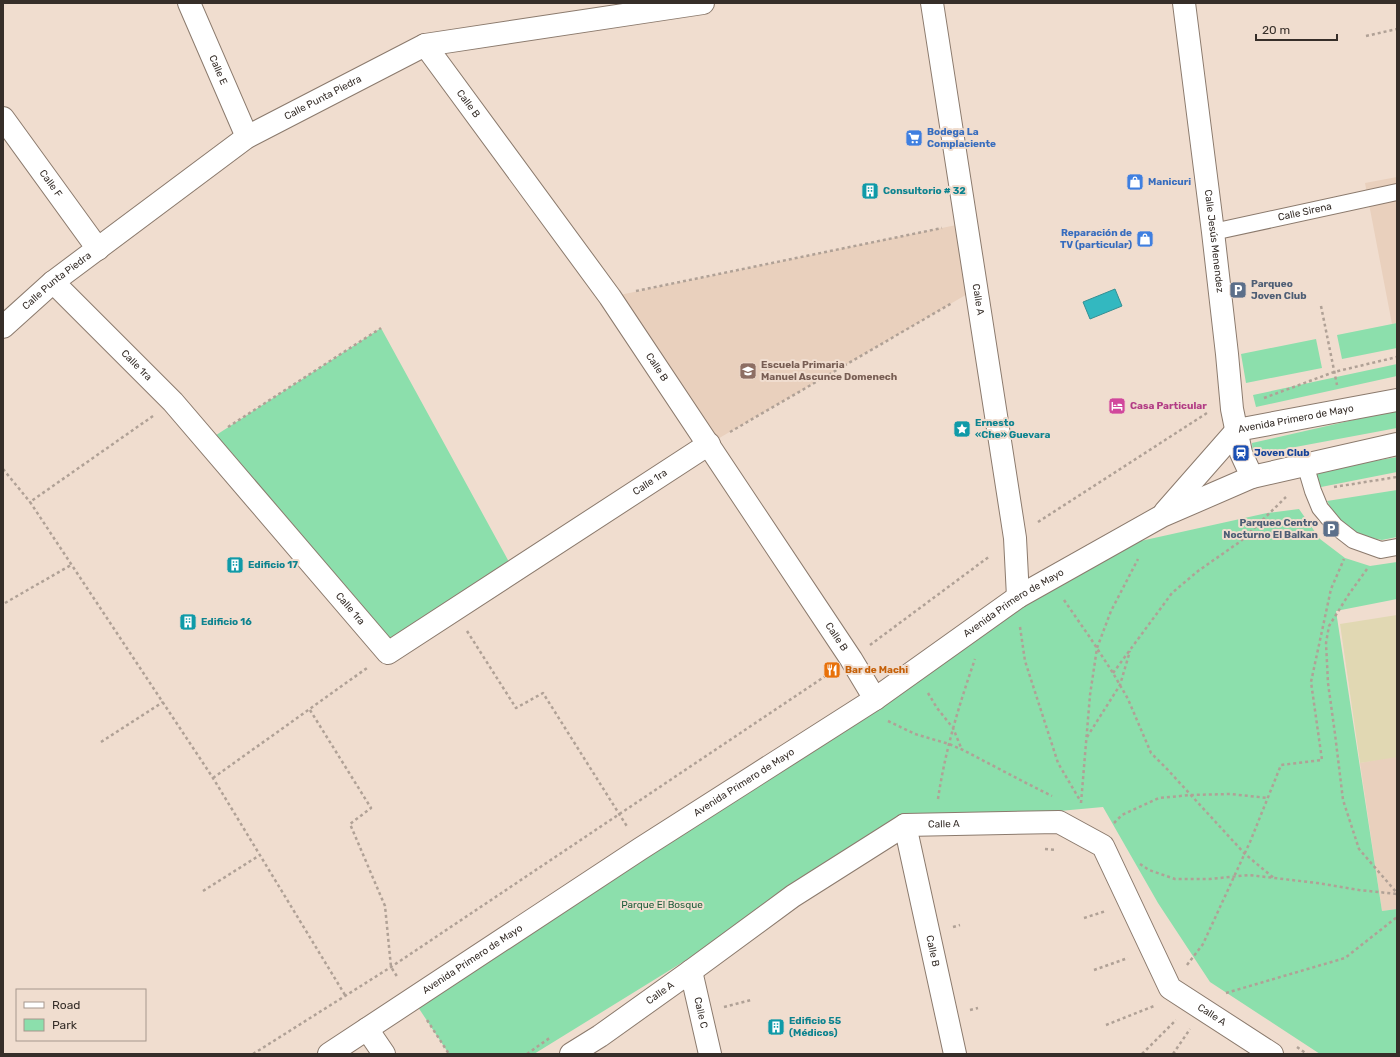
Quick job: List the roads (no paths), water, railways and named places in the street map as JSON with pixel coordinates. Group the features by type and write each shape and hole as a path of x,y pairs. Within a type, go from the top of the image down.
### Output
{"street":[{"name":"Calle E","path":"189,3 247,137"},
{"name":"Calle Punta Piedra","path":"3,327 53,282 247,137 425,45 703,3"},
{"name":"Calle A","path":"932,3 1014,538 1018,597"},
{"name":"Calle Jesús Menendez","path":"1184,3 1213,232 1232,409 1241,452 1252,477"},
{"name":"Calle B","path":"425,45 610,297 851,659 875,699"},
{"name":"Calle F","path":"3,118 98,249"},
{"name":"Calle 1ra","path":"53,282 173,402 388,653 709,444"},
{"name":"Avenida Primero de Mayo","path":"1162,516 1237,430 1397,400"},
{"name":"Avenida Primero de Mayo","path":"329,1054 640,849 875,699 1018,597 1162,516 1252,477 1397,444"},
{"name":"Calle A","path":"571,1054 600,1036 793,896 905,825 1059,822 1103,846 1152,949 1181,995 1272,1054"},
{"name":"Calle B","path":"905,825 955,1054"},
{"name":"Calle C","path":"691,971 710,1054"},
{"path":"367,1029 384,1054"}],"lane":[{"name":"Calle Sirena","path":"1213,232 1397,192"},
{"path":"1305,464 1320,508 1335,526 1353,540 1381,550 1397,547"}],"water":[{"path":"1115,289 1122,306 1090,319 1083,302"}],"place":[{"name":"Bodega La Complaciente","path":"914,138"},
{"name":"Manicuri","path":"1135,182"},
{"name":"Consultorio # 32","path":"870,191"},
{"name":"Reparación de TV (particular)","path":"1145,239"},
{"name":"Parqueo Joven Club","path":"1238,290"},
{"name":"Escuela Primaria Manuel Ascunce Domenech","path":"748,371"},
{"name":"Casa Particular","path":"1117,406"},
{"name":"Ernesto «Che» Guevara","path":"962,429"},
{"name":"Joven Club","path":"1241,453"},
{"name":"Parqueo Centro Nocturno El Balkan","path":"1331,529"},
{"name":"Edificio 17","path":"235,565"},
{"name":"Edificio 16","path":"188,622"},
{"name":"Bar de Machi","path":"832,670"},
{"name":"Edificio 55 (Médicos)","path":"776,1027"}],"park label":[{"name":"Parque El Bosque","path":"662,905"}]}
